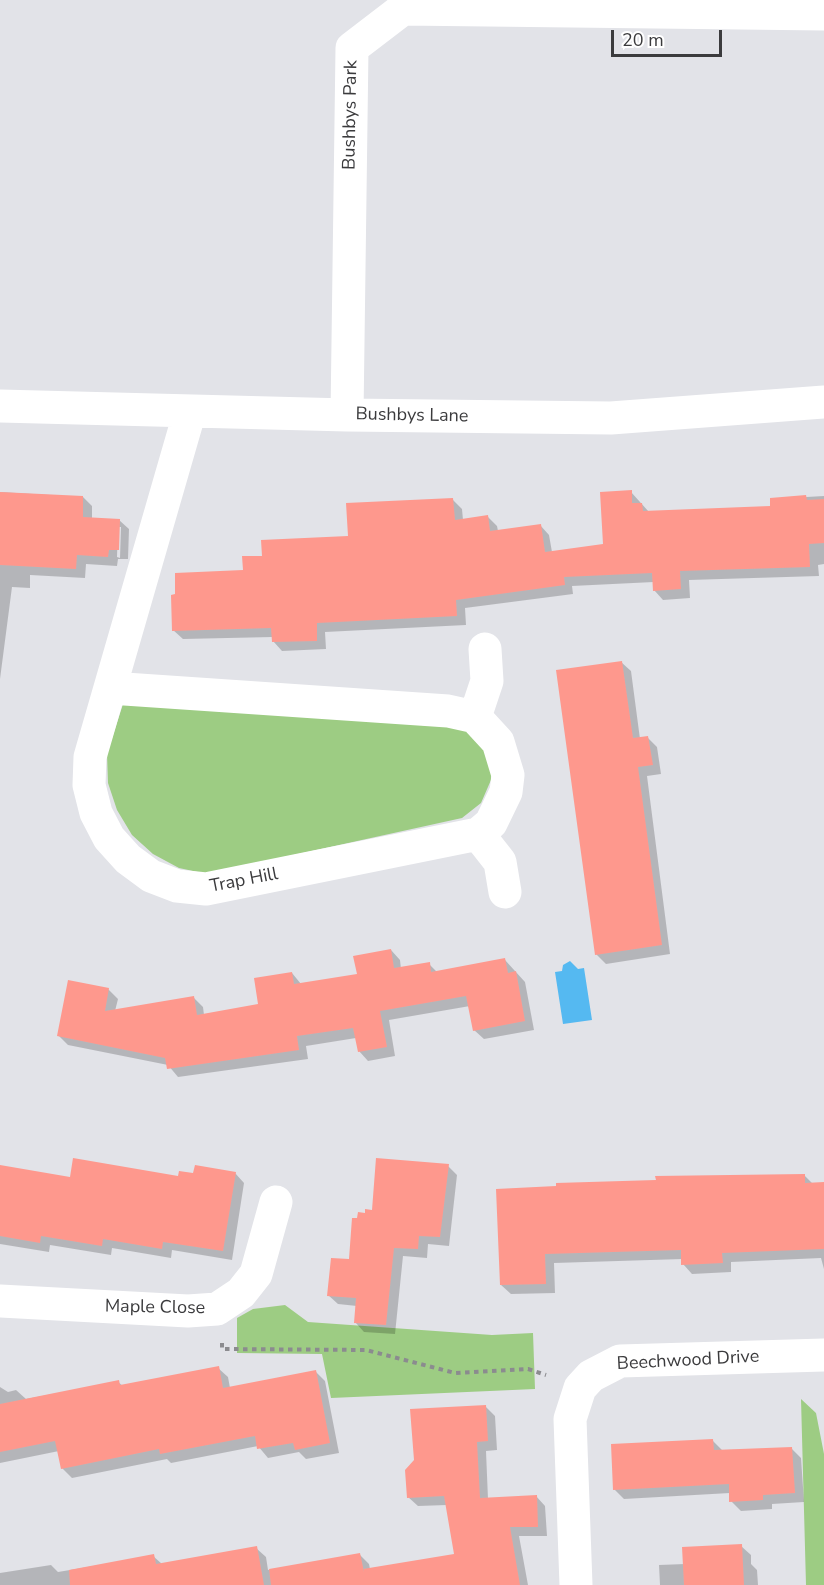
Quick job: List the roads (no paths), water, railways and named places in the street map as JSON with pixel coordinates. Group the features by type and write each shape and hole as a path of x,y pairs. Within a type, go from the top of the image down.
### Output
{"street":[{"name":"Bushbys Park","path":"347,416 352,48 403,9 824,14"},
{"name":"Bushbys Lane","path":"0,406 347,416 611,418 824,402"},
{"name":"Trap Hill","path":"190,411 90,757 89,785 96,813 109,838 128,859 151,876 177,886 206,889 478,834"},
{"path":"475,717 487,681 485,649"},
{"path":"110,688 448,711 475,717 498,742 508,775 500,808 491,823 478,834 500,862 505,892"},
{"name":"Maple Close","path":"0,1301 188,1311 218,1309 241,1293 256,1274 276,1202"},
{"name":"Beechwood Drive","path":"576,1585 570,1419 580,1388 604,1367 620,1361 824,1355"}],"water":[{"path":"570,961 578,969 584,968 592,1020 563,1024 555,972 562,971 563,965"}]}
